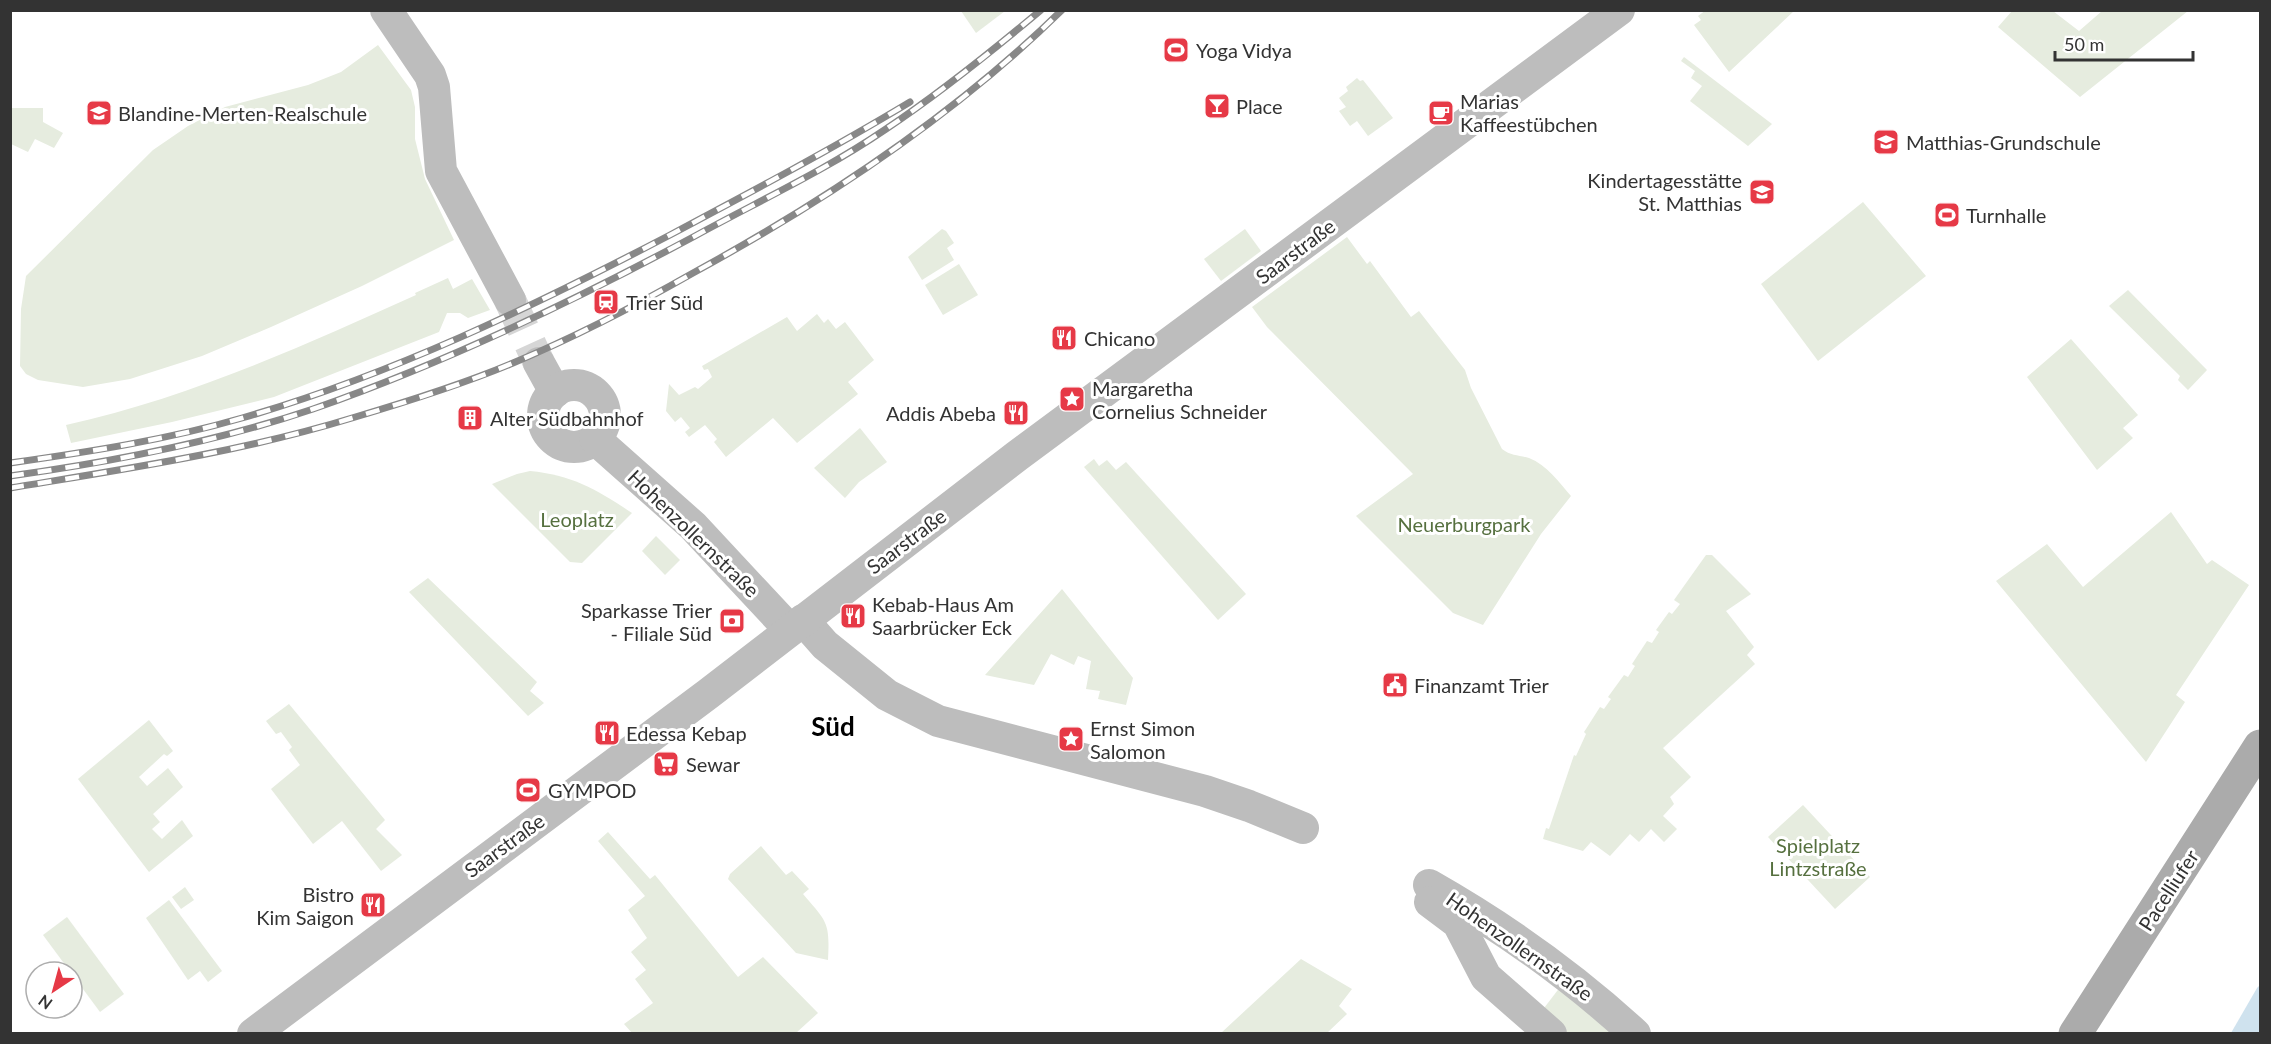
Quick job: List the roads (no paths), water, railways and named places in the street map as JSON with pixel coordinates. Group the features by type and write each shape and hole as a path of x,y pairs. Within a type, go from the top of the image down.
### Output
{"main road":[{"name":"Pacelliufer","path":"2075,1034 2260,746"},
{"name":"Pacelliufer","path":"2102,1034 2260,782"}],"street":[{"path":"386,10 430,75 434,87 441,171 510,300"},
{"name":"Saarstraße","path":"252,1034 797,625 1017,456 1619,10"},
{"path":"539,363 555,392"},
{"path":"579,386 595,394 602,402 605,422 595,440 586,445 565,446 549,434 543,416 545,407 555,392 563,388 579,386"},
{"name":"Hohenzollernstraße","path":"595,440 693,526 797,625 887,695 938,721 1205,791 1303,828"},
{"name":"Hohenzollernstraße","path":"1551,1034 1486,977 1458,923 1426,891 1517,939 1592,994 1635,1034"},
{"path":"1486,977 1491,950 1497,945 1517,939"}],"water":[{"path":"2260,985 2260,1033 2231,1033 2257,988"}],"tunnel":[{"path":"510,300 539,363"}],"railway":[{"path":"10,476 163,450 276,421 411,372 507,330 649,260 840,158 926,101 1041,10"},
{"path":"10,488 182,459 310,430 453,386 559,343 671,285 839,186 933,121 1021,49 1062,10"},
{"path":"10,463 127,445 213,426 298,401 407,360 513,313 618,262 791,170 910,102"}],"place":[{"name":"Yoga Vidya","path":"1176,50"},
{"name":"Place","path":"1217,106"},
{"name":"Blandine-Merten-Realschule","path":"99,113"},
{"name":"Marias Kaffeestübchen","path":"1441,113"},
{"name":"Matthias-Grundschule","path":"1886,142"},
{"name":"Kindertagesstätte St. Matthias","path":"1762,192"},
{"name":"Turnhalle","path":"1947,215"},
{"name":"Trier Süd","path":"606,302"},
{"name":"Chicano","path":"1064,338"},
{"name":"Margaretha Cornelius Schneider","path":"1072,399"},
{"name":"Addis Abeba","path":"1016,413"},
{"name":"Alter Südbahnhof","path":"470,418"},
{"name":"Kebab-Haus Am Saarbrücker Eck","path":"853,616"},
{"name":"Sparkasse Trier - Filiale Süd","path":"732,621"},
{"name":"Finanzamt Trier","path":"1395,685"},
{"name":"Edessa Kebap","path":"607,733"},
{"name":"Ernst Simon Salomon","path":"1071,739"},
{"name":"Sewar","path":"666,764"},
{"name":"GYMPOD","path":"528,790"},
{"name":"Bistro Kim Saigon","path":"373,905"}],"district":[{"name":"Süd","path":"833,726"}],"park label":[{"name":"Leoplatz","path":"577,519"},
{"name":"Neuerburgpark","path":"1464,524"},
{"name":"Spielplatz Lintzstraße","path":"1818,856"}]}
